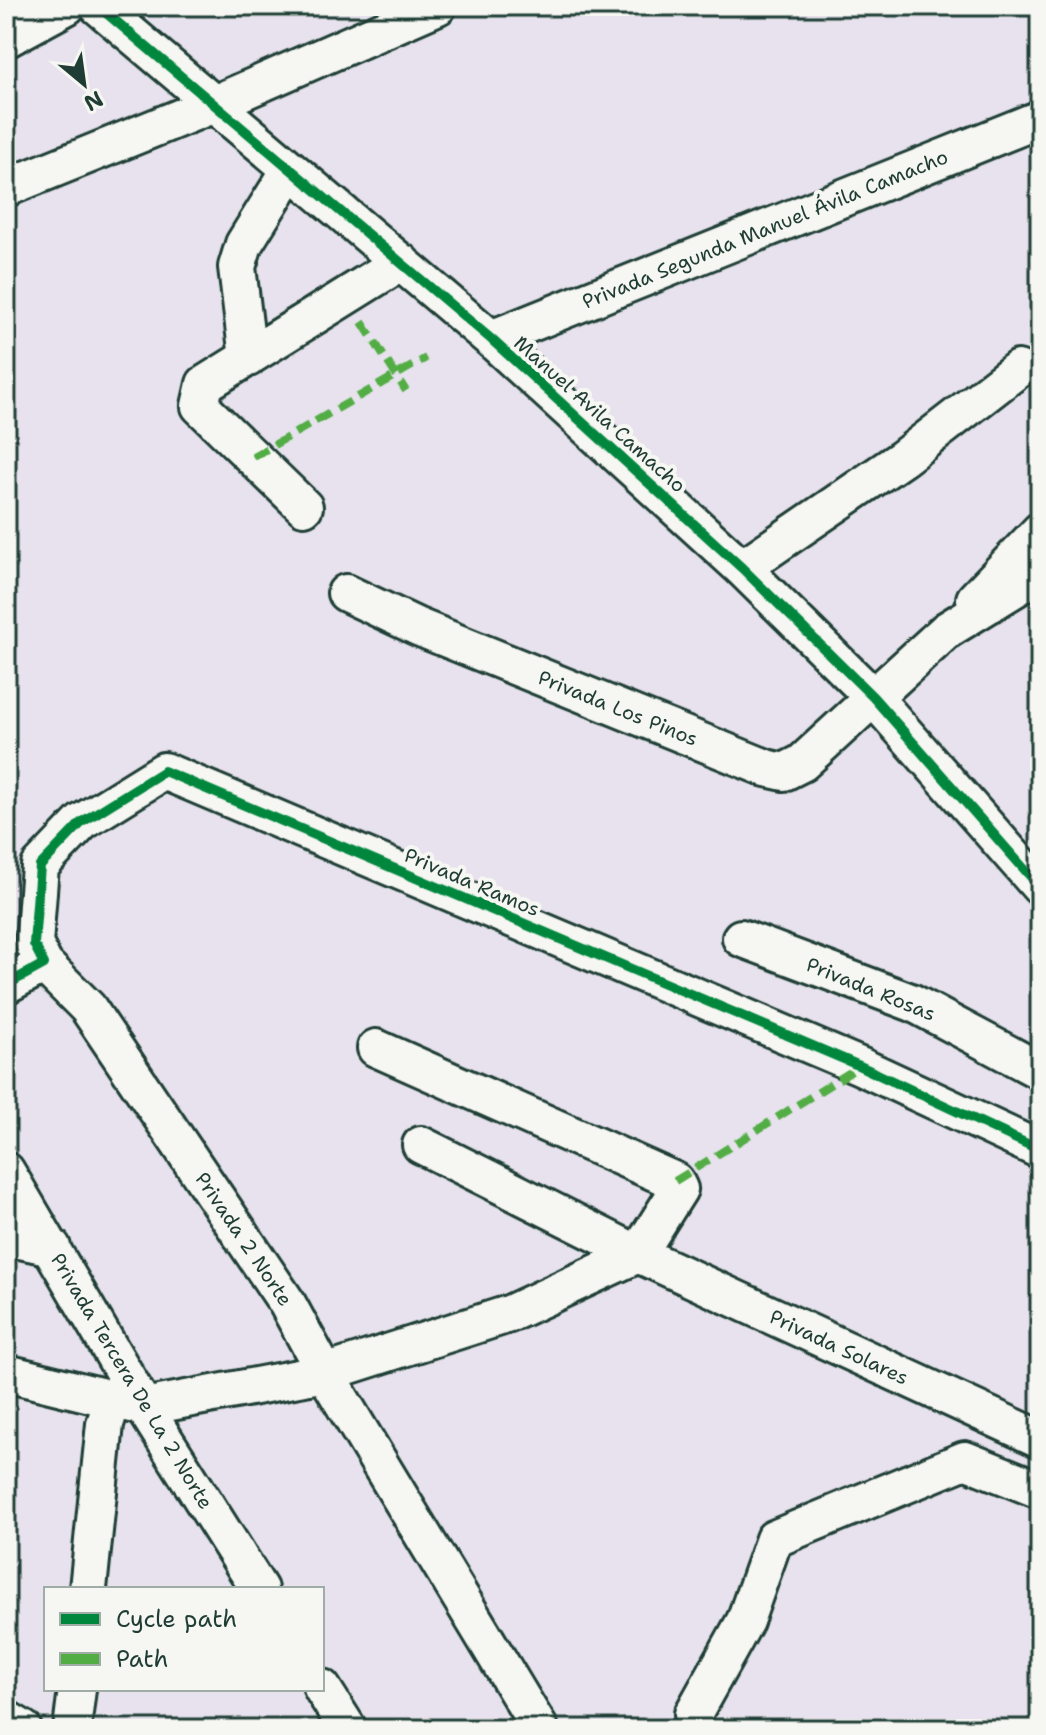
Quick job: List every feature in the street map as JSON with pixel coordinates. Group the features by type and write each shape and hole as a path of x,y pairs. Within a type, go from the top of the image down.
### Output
{"street":[{"path":"6,39 67,6"},
{"name":"Manuel Avila Camacho","path":"98,6 491,339 742,568 873,697 1040,887"},
{"path":"6,188 214,104 438,6"},
{"name":"Privada Segunda Manuel Ávila Camacho","path":"491,339 1040,119"},
{"path":"248,358 237,267 244,244 290,170"},
{"path":"304,507 200,406 205,384 401,262"},
{"path":"742,568 903,458 1018,369"},
{"path":"873,697 947,630 1040,531"},
{"path":"947,630 1040,573"},
{"name":"Privada Los Pinos","path":"346,593 418,627 766,768 784,772 802,763 873,697"},
{"name":"Privada Ramos","path":"44,964 34,944 40,866 82,822 164,771 860,1066 1040,1150"},
{"name":"Privada Rosas","path":"741,938 913,1003 1040,1071"},
{"path":"6,985 44,964"},
{"name":"Privada 2 Norte","path":"44,964 97,1021 287,1303 325,1373"},
{"path":"6,1373 128,1403 325,1373 509,1314 638,1254 679,1189 675,1181 376,1048"},
{"name":"Privada Solares","path":"421,1145 638,1254 1040,1439"},
{"name":"Privada Tercera De La 2 Norte","path":"6,1171 52,1247 128,1403 258,1587"},
{"path":"6,1237 52,1247"},
{"path":"325,1373 540,1729"},
{"path":"88,1587 105,1424 128,1403"},
{"path":"693,1714 745,1621 774,1539 965,1460 1040,1490"},
{"path":"72,1729 77,1691"},
{"path":"324,1691 344,1727"},
{"path":"6,1719 23,1729"}],"marked path":[{"path":"362,322 406,391"},
{"path":"253,457 426,358"},
{"path":"675,1181 860,1066"}],"cycle path":[{"path":"98,6 491,339 742,568 873,697 1040,887"},
{"path":"6,985 44,964 34,944 40,866 82,822 164,771 860,1066 1040,1150"}]}
